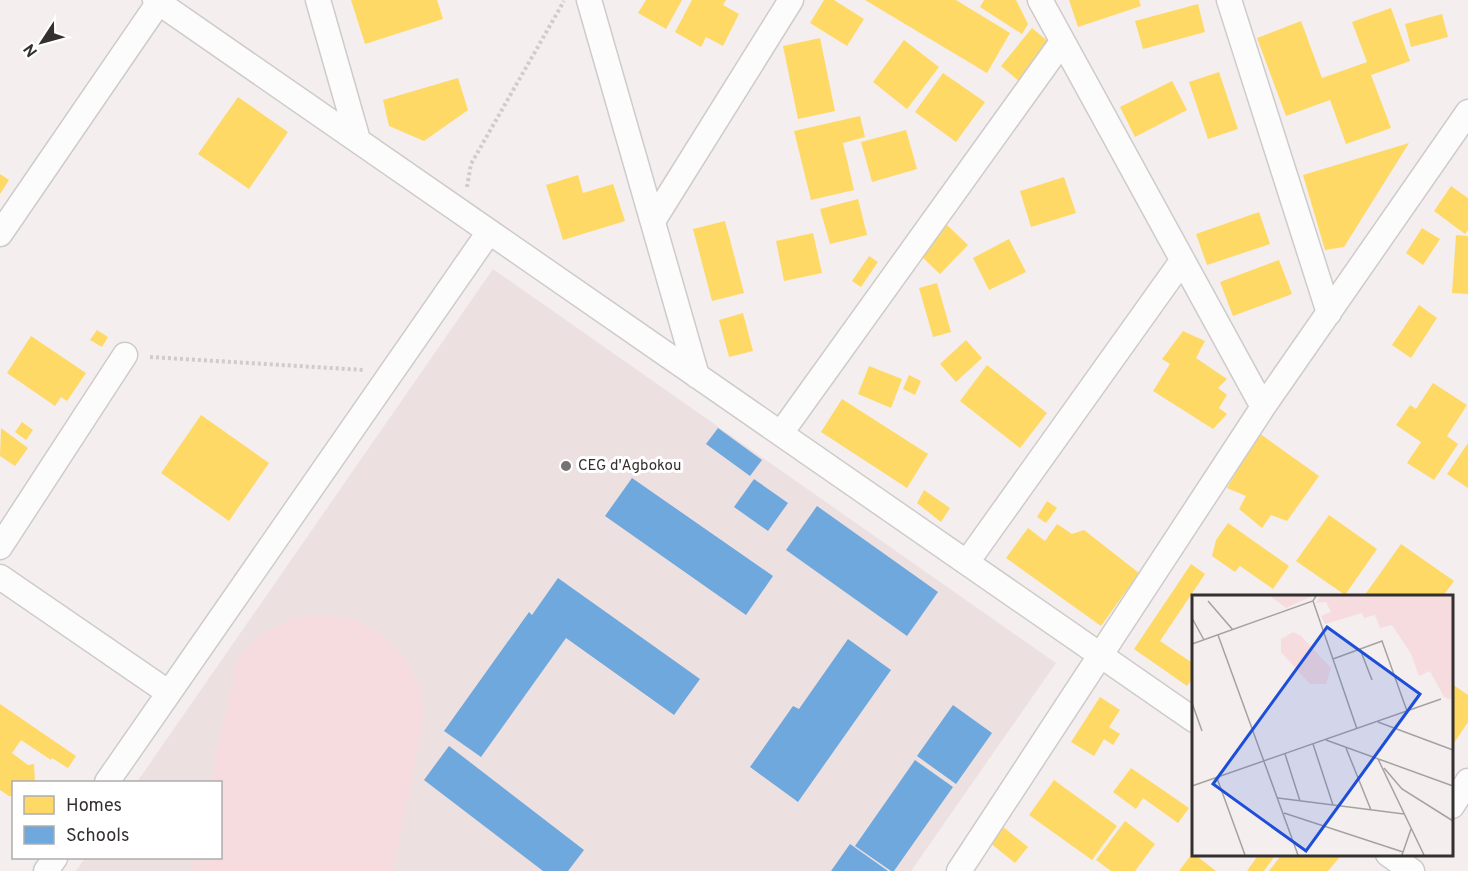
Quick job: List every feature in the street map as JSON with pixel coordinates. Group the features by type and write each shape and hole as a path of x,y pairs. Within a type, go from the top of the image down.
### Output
{"street":[{"path":"318,0 357,140"},
{"path":"589,0 698,376"},
{"path":"653,221 791,0"},
{"path":"1040,0 1263,407"},
{"path":"1229,0 1329,313"},
{"path":"0,234 157,1 1192,719"},
{"path":"781,433 1062,42"},
{"path":"959,871 1263,407 1468,112"},
{"path":"108,781 489,232"},
{"path":"967,562 1182,261"},
{"path":"0,547 125,355"},
{"path":"0,577 169,693"},
{"path":"1453,804 1468,781"},
{"path":"1390,856 1413,865"}],"path":[{"path":"465,215 471,164 564,0"},
{"path":"125,355 392,372"}],"shaded area":[{"name":"CEG d'Agbokou","path":"493,269 1056,663 911,871 76,871 84,859 222,859 222,781 138,781"},
{"path":"320,615 352,619 381,634 405,657 419,686 424,718 393,871 192,871 195,859 222,859 222,781 211,781 237,659 259,636 288,620"}],"building: Homes":[{"path":"351,0 437,0 443,19 365,44"},
{"path":"646,0 682,0 666,29 638,13"},
{"path":"692,0 726,0 723,5 739,14 723,46 706,37 701,47 675,32"},
{"path":"824,0 834,0 864,19 847,46 810,23"},
{"path":"865,0 956,0 1010,33 987,73"},
{"path":"984,0 1016,0 1028,24 1022,34 980,7"},
{"path":"1069,0 1139,0 1141,6 1078,27"},
{"path":"1198,4 1205,32 1143,49 1135,21"},
{"path":"1391,8 1410,61 1371,75 1391,128 1346,144 1330,100 1286,116 1257,38 1301,21 1322,78 1367,62 1352,22"},
{"path":"1442,14 1448,37 1411,47 1405,24"},
{"path":"1032,28 1050,43 1019,81 1001,66"},
{"path":"820,38 835,111 798,119 783,46"},
{"path":"904,40 939,67 907,109 873,82"},
{"path":"1219,72 1238,129 1208,139 1189,82"},
{"path":"943,73 985,102 956,142 915,112"},
{"path":"458,78 468,110 424,141 389,126 383,100"},
{"path":"1172,81 1187,110 1135,137 1120,107"},
{"path":"238,97 288,132 249,189 198,154"},
{"path":"860,116 865,137 843,143 854,190 811,200 794,131"},
{"path":"906,130 917,169 872,182 861,142"},
{"path":"1409,143 1344,247 1325,250 1303,175"},
{"path":"0,174 9,180 0,194"},
{"path":"578,175 583,193 613,184 625,221 563,240 546,185"},
{"path":"1064,177 1076,213 1031,227 1020,191"},
{"path":"1451,186 1468,198 1468,230 1465,234 1434,211"},
{"path":"858,199 867,235 830,244 820,209"},
{"path":"1259,212 1270,244 1207,265 1196,234"},
{"path":"725,221 744,293 712,301 693,229"},
{"path":"947,225 968,245 940,274 920,255"},
{"path":"1422,228 1440,239 1423,265 1406,253"},
{"path":"813,233 822,273 784,281 776,241"},
{"path":"1456,235 1468,236 1468,294 1452,293"},
{"path":"1009,239 1026,272 989,290 973,258"},
{"path":"869,256 878,262 861,287 852,281"},
{"path":"1279,260 1292,294 1233,316 1220,282"},
{"path":"937,283 951,332 933,337 919,288"},
{"path":"1419,305 1437,318 1411,358 1392,345"},
{"path":"743,313 753,351 729,357 719,320"},
{"path":"97,330 108,337 102,347 90,340"},
{"path":"1183,331 1205,341 1196,358 1227,379 1218,388 1227,395 1219,408 1227,414 1213,429 1153,391 1170,364 1162,359"},
{"path":"31,336 86,373 67,401 61,397 55,406 7,373"},
{"path":"966,340 982,358 956,382 940,364"},
{"path":"987,365 1047,413 1020,448 960,401"},
{"path":"869,366 902,379 891,408 858,394"},
{"path":"909,375 921,381 915,395 903,389"},
{"path":"1433,383 1467,405 1447,436 1458,444 1434,480 1407,463 1421,442 1396,425 1410,405 1416,409"},
{"path":"842,399 928,454 907,488 821,432"},
{"path":"201,415 269,463 229,521 161,473"},
{"path":"22,422 33,430 26,440 15,432"},
{"path":"1,428 28,448 15,466 0,456"},
{"path":"1259,433 1319,476 1287,521 1271,515 1262,528 1239,509 1246,496 1227,488"},
{"path":"1468,443 1468,488 1447,474"},
{"path":"924,490 950,508 941,522 917,503"},
{"path":"1047,501 1057,508 1046,523 1037,517"},
{"path":"1329,515 1377,549 1345,595 1296,561"},
{"path":"1228,523 1289,566 1273,589 1240,566 1235,572 1212,556 1216,540"},
{"path":"1057,524 1072,534 1084,530 1139,573 1101,626 1006,558 1028,528 1045,541"},
{"path":"1401,544 1454,581 1444,595 1365,595"},
{"path":"1191,564 1205,574 1160,641 1192,663 1192,680 1187,686 1134,649"},
{"path":"1453,685 1468,695 1468,722 1453,744"},
{"path":"1100,697 1120,710 1109,727 1120,734 1113,745 1104,739 1094,756 1071,742"},
{"path":"0,704 76,756 68,768 52,758 51,760 21,740 12,753 28,765 34,764 35,781 12,781 12,796 0,790"},
{"path":"1131,768 1189,808 1178,823 1143,798 1136,809 1113,792"},
{"path":"1054,780 1117,826 1092,860 1029,815"},
{"path":"1125,821 1155,844 1135,871 1111,871 1096,860"},
{"path":"1002,826 1028,847 1015,863 989,842"},
{"path":"1192,854 1192,856 1197,856 1216,871 1179,871"},
{"path":"1258,856 1275,856 1264,871 1247,871"},
{"path":"1280,856 1337,856 1339,858 1328,871 1269,871"}],"building: Schools":[{"path":"718,428 762,460 750,476 706,444"},
{"path":"632,478 773,576 746,615 605,516"},
{"path":"754,479 788,503 768,531 734,507"},
{"path":"817,506 938,592 907,636 786,550"},
{"path":"558,578 700,679 674,715 566,638 481,757 444,731 529,612 532,615"},
{"path":"848,639 891,670 798,802 750,767 793,706 799,709"},
{"path":"953,705 992,733 956,784 917,756"},
{"path":"449,746 584,850 568,871 543,871 424,780"},
{"path":"915,760 953,787 894,871 891,871 855,846"},
{"path":"850,844 888,871 831,871"}],"place":[{"name":"CEG d'Agbokou","path":"566,466"}]}
